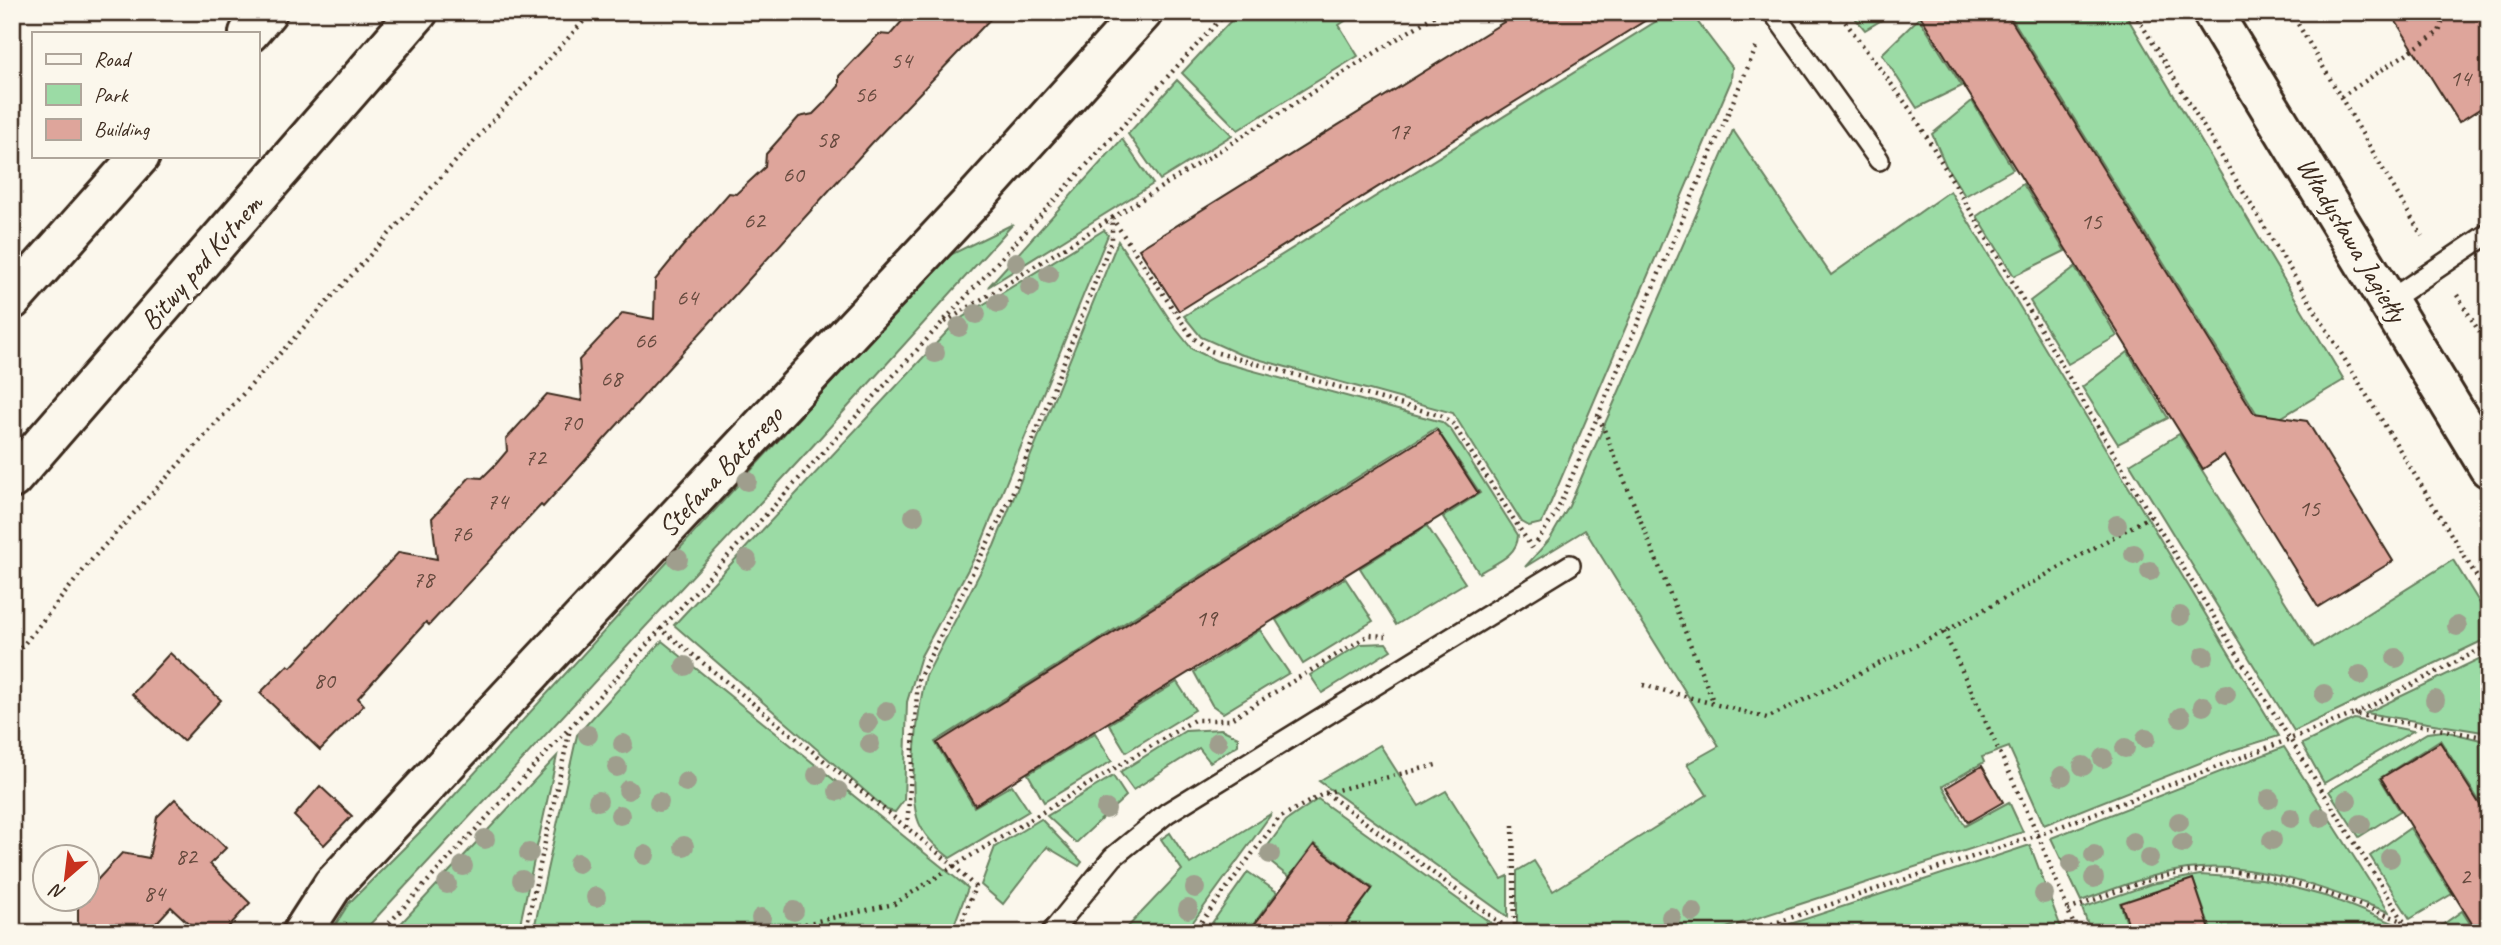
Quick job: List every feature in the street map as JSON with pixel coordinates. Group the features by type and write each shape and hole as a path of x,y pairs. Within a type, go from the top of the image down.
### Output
{"street":[{"path":"250,32 267,12"},
{"name":"Bitwy pod Kutnem","path":"12,479 418,12"},
{"name":"Stefana Batorego","path":"302,933 333,885 980,193 1143,12"},
{"name":"Władysława Jagiełły","path":"2213,12 2390,300 2489,468"},
{"path":"12,300 138,158"}],"lane":[{"path":"1773,12 1879,160"},
{"path":"2390,300 2439,264 2489,233"},
{"path":"1051,933 1113,857 1167,813 1570,565"}],"path":[{"path":"12,659 94,557 592,12"},
{"path":"380,933 1227,12"},
{"path":"939,326 1440,12"},
{"path":"1838,12 1912,112 2151,516 2411,933"},
{"path":"2134,12 2489,597"},
{"path":"2291,12 2489,348"},
{"path":"2340,97 2440,32 2446,12"},
{"path":"1521,556 1533,549 1557,511 1758,43"},
{"path":"1112,218 1192,337 1211,351 1442,416 1453,424 1533,549"},
{"path":"907,827 918,680 1010,499 1112,239 1112,218"},
{"path":"1598,416 1714,702"},
{"path":"1643,685 1767,718 1944,632 2151,516"},
{"path":"661,629 883,811 907,827 975,887 958,933"},
{"path":"1944,632 2038,835 2077,933"},
{"path":"764,933 894,904 1194,720 1229,720 1369,635 1396,637"},
{"path":"1745,933 2038,835 2290,739 2354,714 2489,645"},
{"path":"2354,714 2489,737"},
{"path":"525,933 570,726"},
{"path":"1193,933 1279,818 1325,793 1440,764"},
{"path":"1325,793 1514,933"},
{"path":"1513,825 1514,933"},
{"path":"2068,911 2147,880 2201,871 2263,875 2330,894 2403,920"},
{"path":"1780,921 1781,933"}],"green space":[{"path":"1239,12 1359,12 1339,25 1358,56 1238,130 1182,73"},
{"path":"1671,12 1690,12 1732,67 1731,81 1542,523 1529,526 1522,522 1453,413 1239,354 1201,337 1184,316"},
{"path":"1850,12 1895,12 1865,30"},
{"path":"2008,12 2124,12 2344,380 2265,427"},
{"path":"1919,18 1962,86 1917,108 1882,54"},
{"path":"1177,80 1232,135 1160,180 1128,134"},
{"path":"1972,101 2013,169 1965,196 1946,166 1932,134"},
{"path":"1733,130 1831,275 1950,191 2279,736 2230,751 2044,825 2009,747 1982,757 1984,762 1943,786 1965,826 2009,802 2023,832 1711,933 1530,933 1517,924 1517,871 1534,861 1553,891 1707,795 1687,764 1719,746 1585,530 1525,567 1550,539 1569,506"},
{"path":"1122,139 1153,184 988,287"},
{"path":"2023,184 2065,251 2014,276 1977,216"},
{"path":"1013,224 809,450 362,933 330,933 349,903 429,823 946,257"},
{"path":"1104,230 1108,235 978,551 921,656 907,702 904,800 895,812 887,810 674,625 958,320"},
{"path":"1118,241 1192,349 1217,361 1442,422 1451,430 1518,535 1517,542 1510,554 1479,573 1443,517 1480,493 1436,428 935,742 974,807 1012,785 1029,811 950,858 922,829 914,803 915,747 926,676 994,546"},
{"path":"2075,267 2117,336 2068,364 2030,301"},
{"path":"2128,352 2168,418 2118,444 2082,387"},
{"path":"2179,434 2314,647 2453,560 2489,618 2486,639 2294,731 2130,464"},
{"path":"1427,526 1465,583 1396,625 1360,568"},
{"path":"1345,578 1373,621 1303,664 1276,620"},
{"path":"1260,630 1289,673 1223,713 1212,705 1194,672"},
{"path":"662,641 968,888 951,933 533,933 577,735"},
{"path":"1386,643 1391,650 1322,693 1310,675 1361,644"},
{"path":"2489,654 2489,733 2366,713"},
{"path":"1177,682 1195,710 1126,752 1109,724"},
{"path":"2354,719 2413,731 2324,783 2302,744"},
{"path":"1221,729 1238,737 1238,745 1210,762 1199,748 1133,790 1120,772 1185,731"},
{"path":"2444,731 2489,742 2489,816 2440,740 2380,778 2400,811 2359,837 2329,791 2427,733"},
{"path":"1095,733 1112,761 1044,802 1028,774"},
{"path":"1380,745 1419,806 1446,791 1502,879 1508,876 1508,917 1319,781"},
{"path":"2284,747 2389,912 2296,881 2249,870 2224,868 2169,872 2081,901 2051,838"},
{"path":"557,756 518,933 392,933"},
{"path":"1113,776 1126,796 1076,843 1047,816"},
{"path":"1318,799 1505,933 1340,933 1373,888 1314,844 1289,877 1261,855 1286,821"},
{"path":"1272,813 1190,926 1174,933 1122,933 1182,870 1161,839 1170,833 1190,864"},
{"path":"1041,819 1082,862 1079,866 1047,847 1003,904 981,885 995,847"},
{"path":"2410,828 2452,894 2410,919 2370,856"},
{"path":"2030,845 2063,933 1787,933 1790,924"},
{"path":"1248,872 1277,892 1247,933 1205,933"},
{"path":"2200,875 2262,879 2328,897 2396,924 2402,933 2212,933 2193,879 2120,903 2130,933 2091,933 2082,908 2151,884"},
{"path":"2462,911 2476,933 2431,933"}],"building":[{"path":"910,12 997,12 872,143 543,507 541,505 429,625 426,622 358,698 364,705 320,750 260,693 288,665 291,667 399,552 437,559 432,518 470,477 482,478 496,464 507,451 506,439 547,394 582,401 579,360 623,313 654,319 655,280 682,247 729,193 736,194 765,167 766,154 799,117 813,114 826,101 839,86 839,76 879,34 890,35"},
{"path":"1520,12 1659,12 1179,311 1139,249"},
{"path":"1918,12 2006,12 2254,413 2307,421 2393,561 2318,607 2224,455 2203,469"},
{"path":"2390,12 2489,12 2489,103 2459,122"},
{"path":"1437,430 1478,493 975,805 937,743"},
{"path":"170,653 221,700 183,741 132,694"},
{"path":"2440,742 2489,819 2489,933 2478,933 2381,778"},
{"path":"1982,766 2003,802 1968,822 1947,787"},
{"path":"320,786 352,816 324,845 294,816"},
{"path":"175,799 226,848 210,864 250,903 223,933 199,933 171,907 147,933 78,933 78,914 102,914 102,875 122,853 149,858 157,817"},
{"path":"1314,845 1372,889 1339,933 1248,933"},
{"path":"2193,879 2211,933 2132,933 2121,903"}]}
